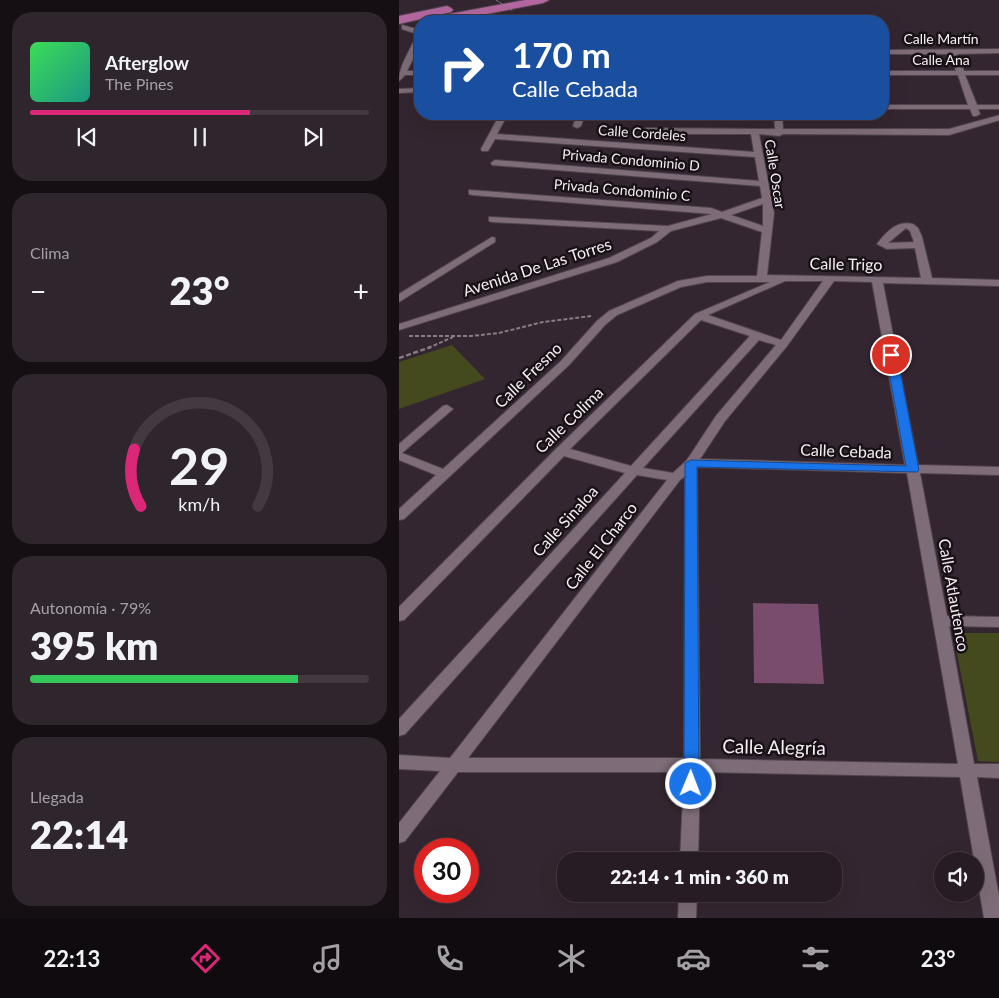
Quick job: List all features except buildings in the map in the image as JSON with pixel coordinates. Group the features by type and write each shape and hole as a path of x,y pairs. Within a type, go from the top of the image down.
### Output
{"highway":[{"path":"441,15 502,0"},
{"path":"464,15 543,0"},
{"path":"401,25 414,22"},
{"path":"401,25 414,24"}],"street":[{"path":"401,25 414,30"},
{"name":"Calle Martín","path":"889,52 999,51"},
{"path":"953,52 979,124"},
{"path":"401,76 414,55"},
{"name":"Calle Ana","path":"889,73 999,73"},
{"path":"401,76 414,74"},
{"path":"399,91 414,90"},
{"path":"889,107 999,107"},
{"path":"646,132 949,132 999,117"},
{"path":"485,149 501,120"},
{"path":"577,126 579,120"},
{"name":"Calle Oscar","path":"778,120 779,133"},
{"name":"Calle Oscar","path":"755,133 769,212 762,279"},
{"name":"Calle Cordeles","path":"493,136 759,156"},
{"name":"Privada Condominio D","path":"495,163 764,184"},
{"name":"Privada Condominio C","path":"472,192 711,211 766,230"},
{"name":"Avenida De Las Torres","path":"399,327 613,260 654,240 668,229 724,214 766,200"},
{"path":"492,219 668,229"},
{"path":"919,245 887,246 882,244 890,233 906,226 914,228 919,245 927,281"},
{"path":"399,299 492,240"},
{"name":"Calle Trigo","path":"693,280 831,278 999,283"},
{"name":"Calle El Charco","path":"399,836 676,477 691,463 720,419 783,344 831,278"},
{"name":"Calle Colima","path":"399,616 561,451 699,316 784,279"},
{"name":"Calle Atlautenco","path":"877,279 941,622 993,918"},
{"name":"Calle Fresno","path":"399,516 565,363 601,323 613,313 678,284 693,280"},
{"path":"699,316 783,344"},
{"name":"Calle Sinaloa","path":"399,730 757,335"},
{"path":"399,450 447,409"},
{"path":"561,451 634,471 676,477"},
{"path":"399,456 445,474"},
{"path":"689,852 692,765 691,463"},
{"name":"Calle Cebada","path":"691,463 999,471"},
{"path":"941,622 999,622"},
{"name":"Calle Alegría","path":"399,762 453,765 692,765 999,771"},
{"path":"687,918 688,902"}],"path":[{"path":"496,0 513,11"},
{"path":"407,336 455,336 499,333 543,322 613,313"},
{"path":"399,358 414,354 455,336"}],"green space":[{"path":"452,345 485,379 399,409 399,362"},
{"path":"953,633 999,633 999,762 978,761"}],"route":[{"path":"691,784 691,463 913,470 891,355"}]}
